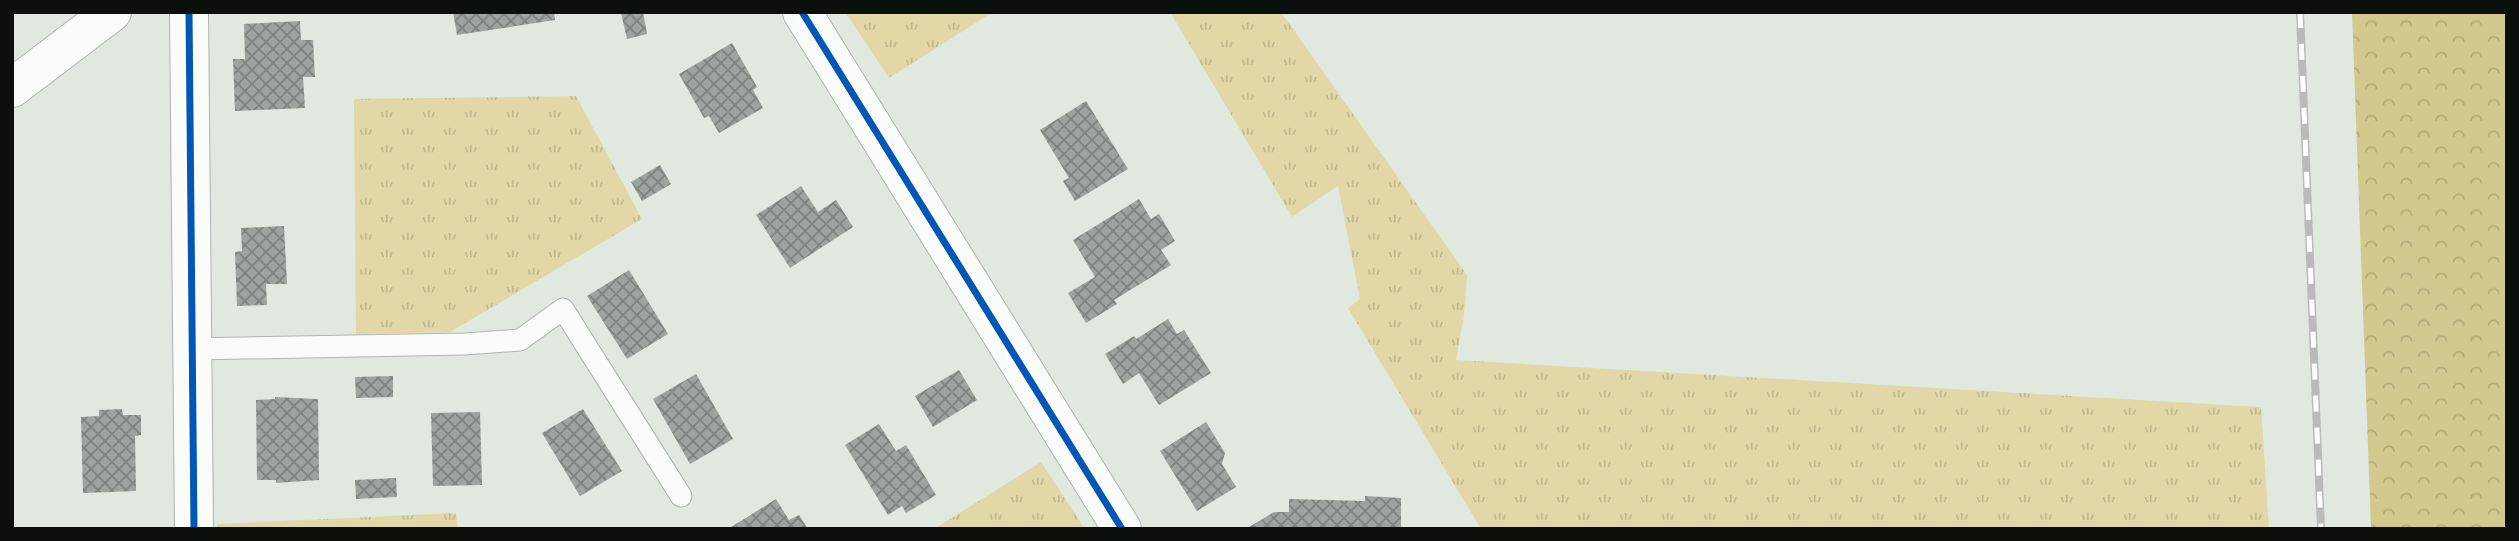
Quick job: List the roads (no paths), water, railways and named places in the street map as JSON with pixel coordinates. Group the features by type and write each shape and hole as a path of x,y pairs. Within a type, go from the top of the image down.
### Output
{"street":[{"path":"12,88 112,12"},
{"path":"189,12 194,529"},
{"path":"802,12 1122,529"}],"lane":[{"path":"193,349 464,344 520,340 563,309 681,496"}],"railway":[{"path":"2300,12 2321,529"}]}
